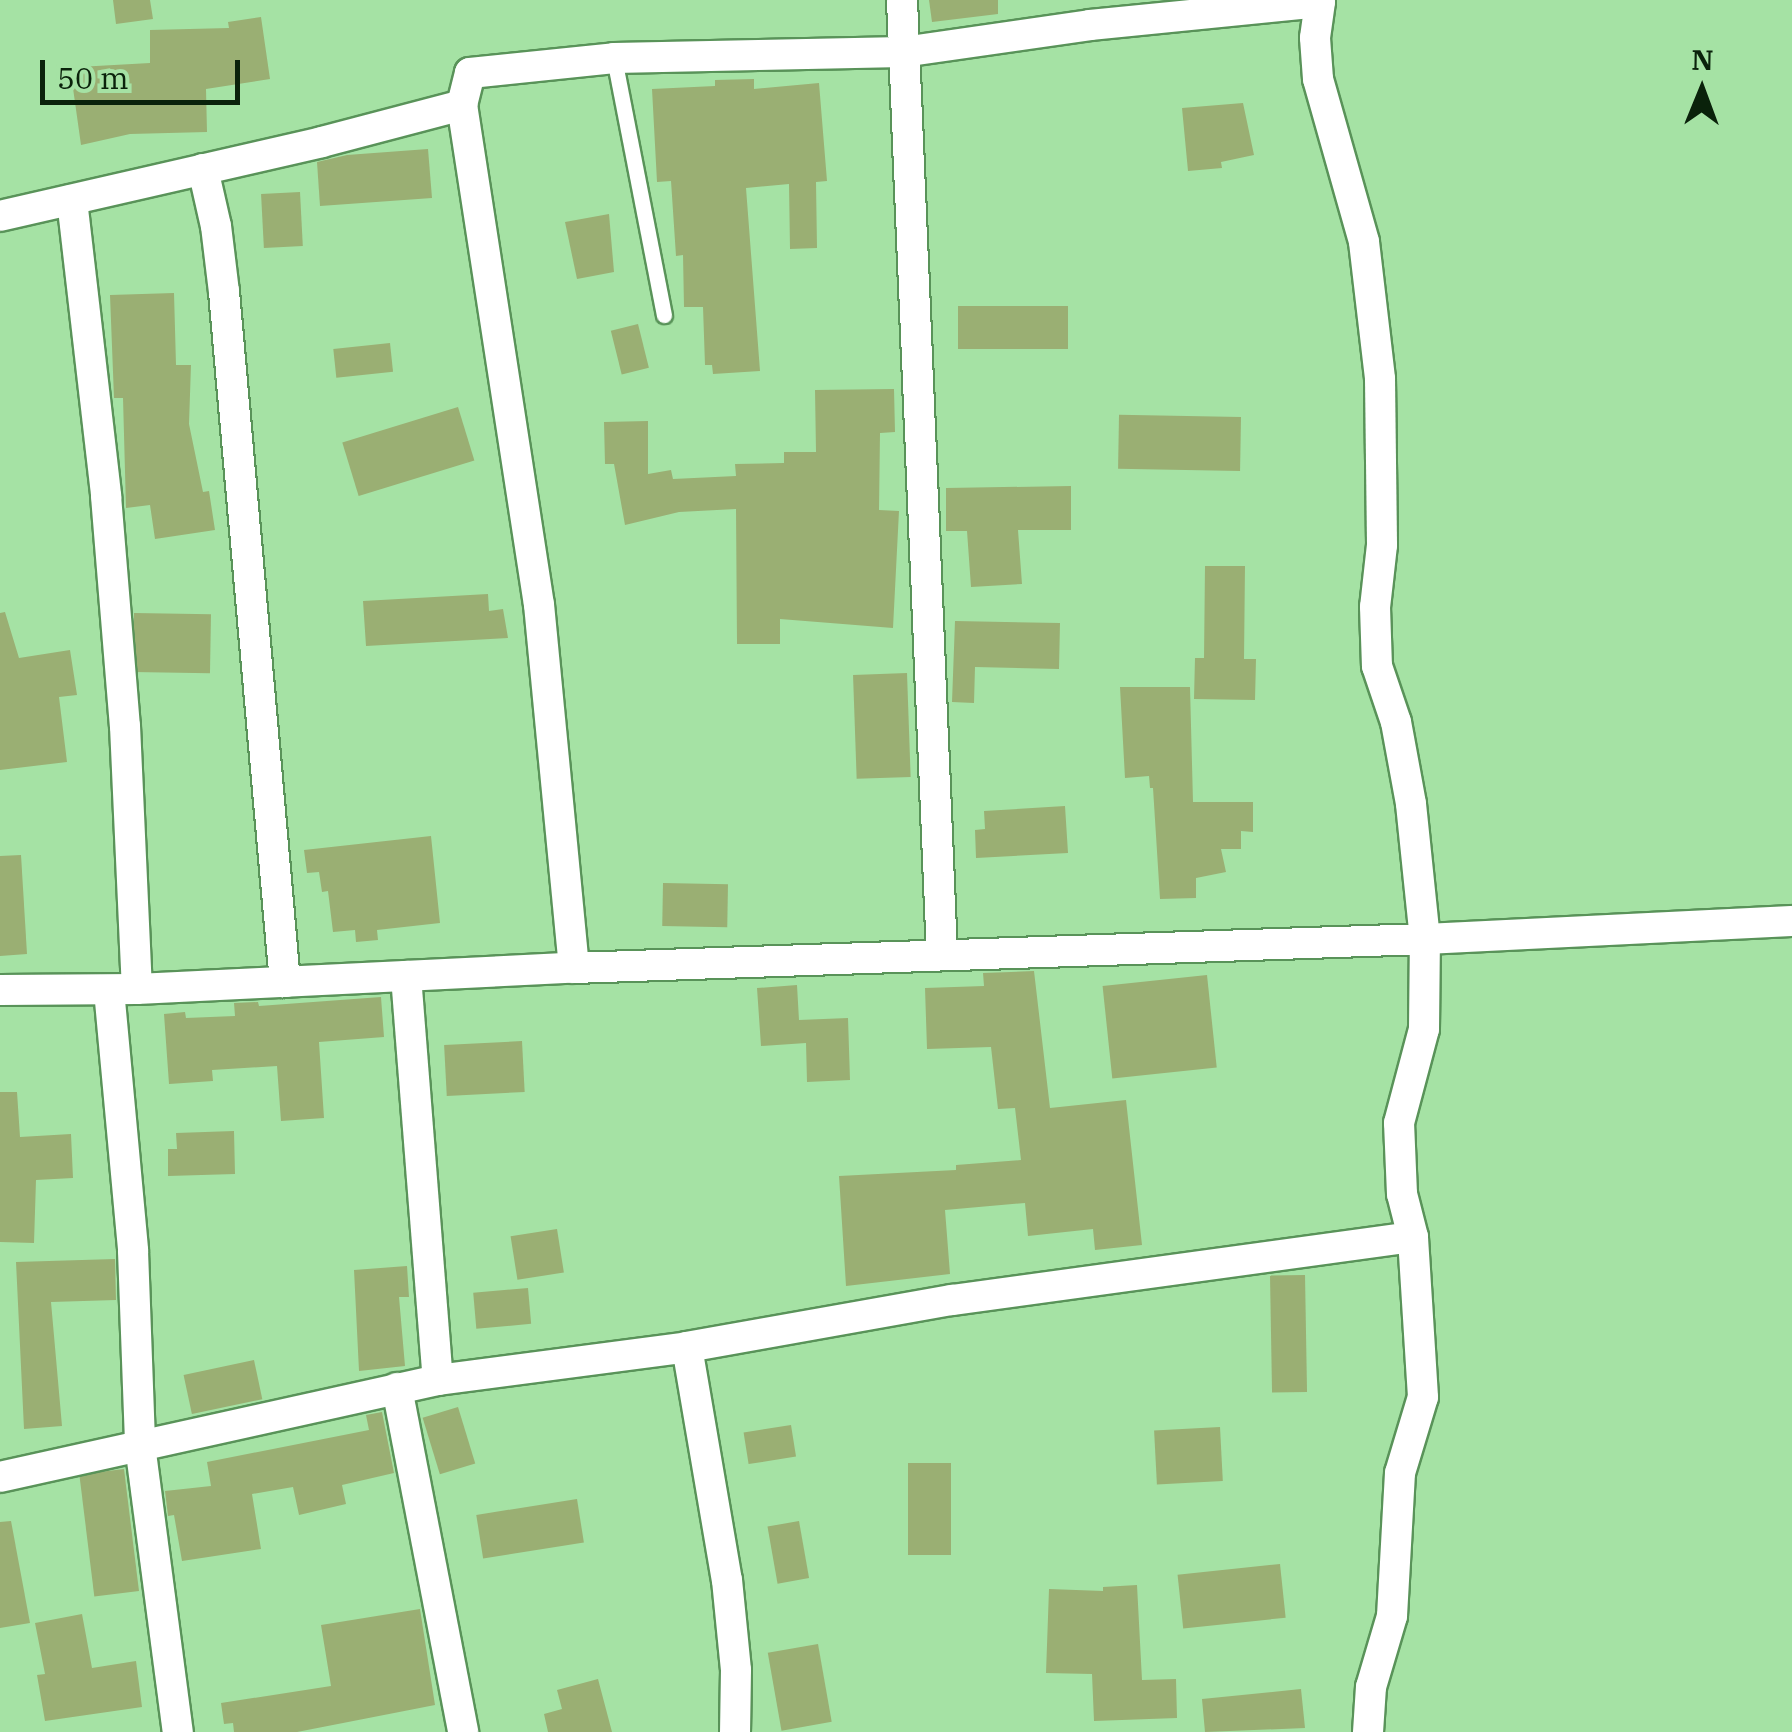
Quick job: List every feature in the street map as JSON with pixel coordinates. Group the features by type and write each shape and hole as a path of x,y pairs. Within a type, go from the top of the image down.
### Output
{"street":[{"path":"902,0 942,953"},
{"path":"574,968 539,605 462,104 470,72 614,58 903,52 1090,25 1321,1 1315,38 1318,79 1364,242 1380,379 1382,546 1374,607 1377,666 1396,722 1408,788 1426,939 1424,1028 1398,1123 1402,1194 1413,1237 1423,1396 1400,1473 1392,1616 1370,1687 1368,1732"},
{"path":"0,216 462,104"},
{"path":"203,169 216,226 224,292 285,982"},
{"path":"72,200 106,496 125,726 123,990 140,1446 178,1732"},
{"path":"0,990 123,990 942,953 1426,939 1792,922"},
{"path":"406,976 438,1380"},
{"path":"0,1477 438,1380 688,1347 952,1300 1413,1237"},
{"path":"688,1347 727,1580 736,1670 735,1732"},
{"path":"397,1388 464,1732"}],"lane":[{"path":"614,58 664,315"}],"building":[{"path":"113,0 150,0 153,19 116,24"},
{"path":"929,0 998,0 998,14 932,22"},
{"path":"261,17 270,79 206,89 207,132 130,134 81,145 71,74 79,73 78,67 150,63 150,30 229,28 228,22"},
{"path":"754,79 754,89 819,83 827,181 816,182 817,248 790,249 789,184 746,188 760,371 713,374 712,365 705,365 703,307 684,307 683,255 676,256 671,181 657,182 652,89 715,86 715,80"},
{"path":"1243,103 1254,155 1221,162 1222,168 1188,171 1182,108"},
{"path":"428,149 432,198 320,206 317,162 347,155"},
{"path":"300,192 303,246 264,248 261,194"},
{"path":"609,214 614,272 577,279 565,222"},
{"path":"174,293 176,365 191,365 189,424 203,492 209,491 215,530 155,539 150,505 126,508 123,398 114,398 110,295"},
{"path":"958,306 1068,306 1068,349 958,349"},
{"path":"638,324 649,368 622,374 611,331"},
{"path":"390,343 393,372 336,378 333,349"},
{"path":"894,389 895,432 880,433 879,510 899,511 893,628 780,619 780,644 737,644 736,509 679,512 625,525 614,464 605,464 604,422 648,421 648,474 671,470 673,479 736,476 735,464 784,463 784,452 816,452 815,390"},
{"path":"458,407 474,461 359,496 342,442"},
{"path":"1119,415 1241,417 1240,471 1118,469"},
{"path":"1071,486 1071,530 1018,530 1022,584 971,587 967,531 946,531 946,488"},
{"path":"1205,566 1245,566 1244,659 1256,659 1255,700 1194,699 1195,658 1204,658"},
{"path":"488,594 489,611 503,609 508,638 366,646 363,601"},
{"path":"5,612 19,658 70,650 77,695 59,697 67,762 0,770 0,613"},
{"path":"134,613 211,614 210,673 133,672"},
{"path":"955,621 1060,623 1059,669 975,667 974,703 952,702"},
{"path":"907,673 911,777 857,779 853,675"},
{"path":"1120,687 1190,687 1193,802 1253,802 1253,832 1241,831 1241,849 1221,849 1226,872 1196,878 1196,898 1160,899 1153,788 1149,776 1125,778"},
{"path":"1065,806 1068,853 976,858 975,830 985,829 984,811"},
{"path":"431,836 440,923 377,930 378,940 356,942 355,930 333,932 328,891 322,892 319,872 307,873 304,850"},
{"path":"21,855 27,954 0,956 0,856"},
{"path":"663,883 728,884 727,927 662,926"},
{"path":"1034,971 1050,1108 1126,1100 1142,1245 1095,1250 1093,1229 1028,1236 1025,1203 945,1210 950,1274 846,1286 839,1176 956,1170 956,1165 1021,1160 1015,1108 998,1109 991,1047 927,1049 925,988 984,986 983,973"},
{"path":"1207,975 1217,1067 1112,1078 1103,986"},
{"path":"797,985 799,1020 848,1018 850,1080 807,1082 806,1043 761,1046 757,988"},
{"path":"381,997 384,1037 319,1042 324,1118 281,1121 277,1066 212,1070 213,1081 169,1084 164,1014 185,1012 186,1018 235,1016 234,1003 258,1002 259,1006"},
{"path":"522,1041 525,1092 447,1096 444,1045"},
{"path":"0,1092 17,1092 20,1137 71,1134 73,1178 36,1180 34,1243 0,1242"},
{"path":"234,1131 235,1174 168,1176 168,1149 177,1149 176,1133"},
{"path":"557,1229 564,1272 517,1280 511,1236"},
{"path":"115,1259 116,1300 51,1302 62,1426 24,1429 16,1262"},
{"path":"407,1266 409,1297 399,1297 405,1366 359,1371 354,1270"},
{"path":"1305,1275 1307,1392 1272,1393 1270,1276"},
{"path":"528,1288 531,1324 476,1329 473,1293"},
{"path":"254,1360 262,1399 192,1414 184,1375"},
{"path":"458,1407 475,1463 440,1474 423,1418"},
{"path":"382,1412 394,1473 342,1485 346,1504 299,1515 293,1487 252,1494 261,1549 182,1561 174,1515 168,1516 165,1491 211,1486 207,1462 369,1430 366,1415"},
{"path":"791,1425 796,1457 749,1464 744,1433"},
{"path":"1220,1427 1223,1481 1157,1484 1154,1430"},
{"path":"908,1463 951,1463 951,1555 908,1555"},
{"path":"124,1469 139,1591 94,1597 79,1474"},
{"path":"577,1499 584,1542 483,1558 476,1515"},
{"path":"11,1521 30,1623 0,1628 0,1522"},
{"path":"799,1521 809,1578 778,1584 767,1527"},
{"path":"1280,1564 1286,1618 1183,1628 1178,1575"},
{"path":"1137,1585 1142,1680 1176,1679 1177,1718 1094,1721 1092,1674 1046,1673 1049,1589 1103,1591 1103,1587"},
{"path":"420,1609 435,1705 297,1732 234,1732 233,1723 224,1724 221,1703 331,1686 321,1625"},
{"path":"82,1614 92,1668 136,1661 142,1707 45,1721 37,1675 45,1674 35,1623"},
{"path":"818,1644 832,1722 781,1731 768,1653"},
{"path":"598,1679 612,1732 548,1732 544,1714 562,1709 557,1690"},
{"path":"1301,1689 1305,1728 1205,1732 1202,1699"}]}
